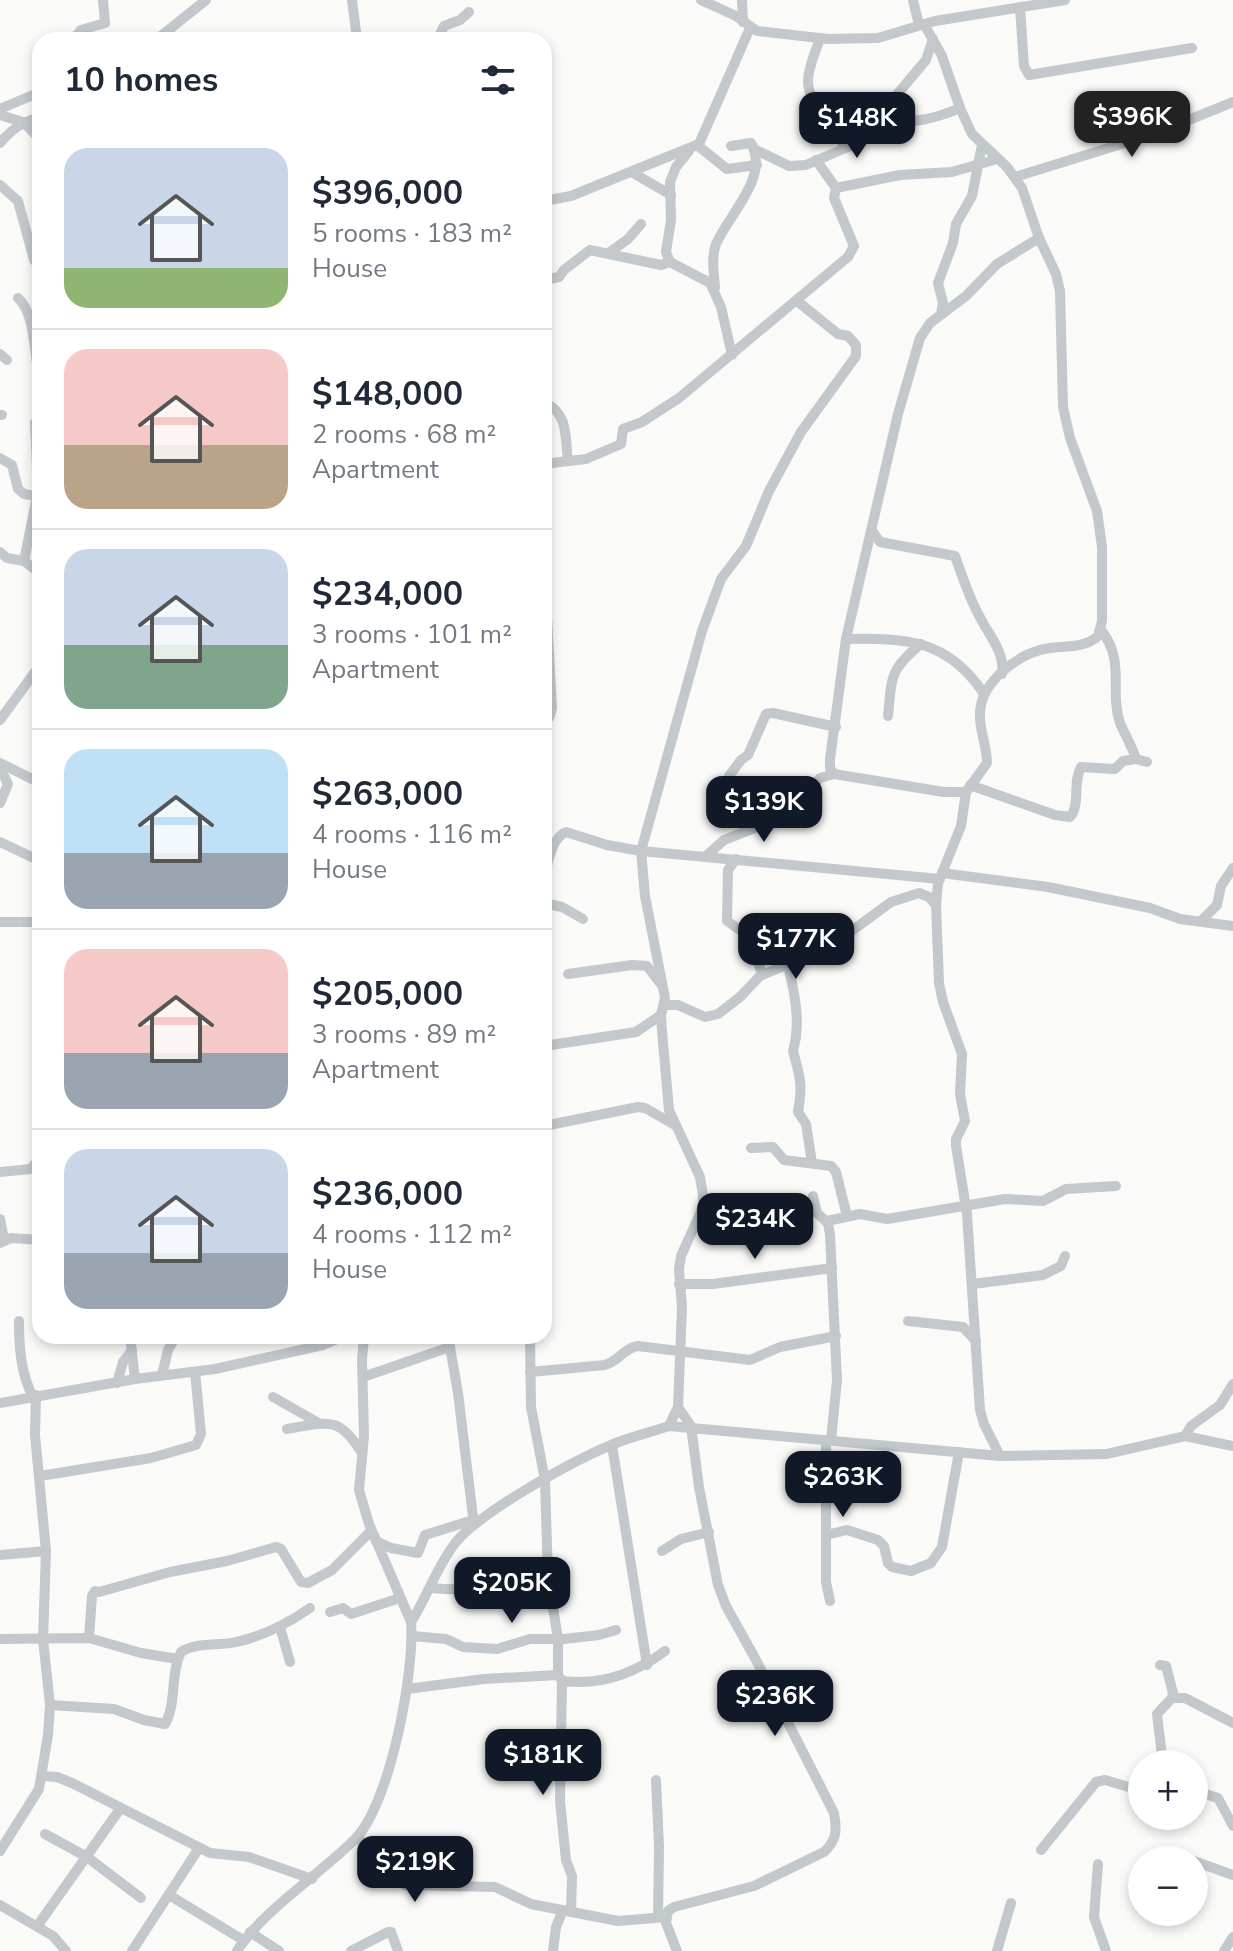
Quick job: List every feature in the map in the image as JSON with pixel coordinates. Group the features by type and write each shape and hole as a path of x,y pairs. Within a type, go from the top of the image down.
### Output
{"street":[{"path":"79,32 105,23 103,0"},
{"path":"166,32 206,0"},
{"path":"352,0 356,32"},
{"path":"701,0 736,16 747,25 820,38 878,38 922,25 1065,0"},
{"path":"670,262 666,252 673,174 703,137 747,25 742,0"},
{"path":"913,0 922,25 942,56 972,134 1022,188 1039,238 1056,274 1060,291 1062,388 1067,427 1090,489 1101,535 1101,630 1094,640 1035,651 1011,665 984,694 980,714 987,763 968,789 961,826 940,878 936,905 939,983 962,1054 960,1094 965,1121 956,1146 966,1204 980,1410 1000,1456"},
{"path":"1020,8 1024,66 1029,75 1192,48"},
{"path":"441,32 444,26 460,20 469,12"},
{"path":"820,38 808,85 832,130 845,146"},
{"path":"754,149 789,166 806,165 869,138 886,122 890,115 889,104 926,60 933,39"},
{"path":"4,114 32,96"},
{"path":"1015,177 1157,133 1233,102"},
{"path":"886,122 926,121 960,108"},
{"path":"4,114 23,122 32,131"},
{"path":"4,114 11,130"},
{"path":"0,143 11,130 32,119"},
{"path":"832,130 833,152"},
{"path":"731,146 751,143 757,165 744,197 716,245 713,261 715,291 732,355"},
{"path":"941,314 943,303 938,283 953,243 956,224 972,196 982,145"},
{"path":"694,147 727,169 757,165"},
{"path":"552,200 571,196 694,147"},
{"path":"836,188 900,175 944,173 997,159"},
{"path":"552,463 596,456 621,444 623,429 642,422 679,398 853,251 853,239 834,198 836,188 816,160"},
{"path":"633,173 671,195"},
{"path":"0,185 18,201 32,253"},
{"path":"608,253 623,244 641,224"},
{"path":"834,774 830,759 846,639 898,414 920,338 930,323 966,296 997,264 1039,238"},
{"path":"552,278 559,277 586,252 608,253 661,265 670,262 701,276 715,291"},
{"path":"18,298 26,305 32,322"},
{"path":"669,1426 678,1407 681,1256 697,1222 703,1195 691,1155 669,1110 662,985 645,896 641,851 702,631 721,579 746,546 769,491 801,432 856,356 856,345 848,336 838,334 797,301"},
{"path":"552,406 561,415 568,461"},
{"path":"0,458 12,465 18,489 32,495"},
{"path":"24,561 32,521"},
{"path":"872,531 880,542 955,556 981,620 1001,658 1002,674"},
{"path":"0,552 7,558 24,561 32,567"},
{"path":"706,856 724,840 765,824 778,811 796,802 820,778 834,774 944,792 968,789 1070,817 1077,809 1076,778 1081,767 1115,769 1123,761 1142,760 1120,723 1114,655 1101,630"},
{"path":"846,639 898,638 921,644 947,656 970,672 984,694"},
{"path":"888,716 893,675 898,664 921,644"},
{"path":"0,720 32,680"},
{"path":"729,776 748,755 766,714 836,727"},
{"path":"0,765 32,779"},
{"path":"0,765 8,784 0,803"},
{"path":"552,851 563,832 573,832 607,845 641,851 1048,887 1150,908 1180,919 1233,926"},
{"path":"0,842 32,857"},
{"path":"736,859 728,870 727,921 751,938 762,975"},
{"path":"1201,921 1217,905 1221,886 1233,868"},
{"path":"552,1045 636,1032 663,1010 678,1005 698,1014 712,1016 725,1009 762,975 788,966 837,941 891,902 919,893 940,878"},
{"path":"919,893 929,897 936,905"},
{"path":"552,905 583,919"},
{"path":"0,922 32,922"},
{"path":"568,974 632,965 647,966 662,985"},
{"path":"788,966 797,1012 798,1040 793,1051 799,1064 801,1083 798,1112 806,1124 812,1163"},
{"path":"552,1124 638,1107 675,1125"},
{"path":"751,1148 773,1147 784,1160 831,1166 836,1172 847,1216"},
{"path":"0,1172 32,1170"},
{"path":"813,1196 819,1217 827,1221 860,1214 887,1219 1005,1199 1043,1201 1066,1189 1116,1186"},
{"path":"0,1219 2,1241 32,1240"},
{"path":"827,1221 837,1380 829,1440 826,1582 830,1601"},
{"path":"973,1284 1043,1275 1061,1266 1065,1256"},
{"path":"679,1284 713,1284 832,1268"},
{"path":"2,1844 34,1800 43,1776 50,1705 43,1639 46,1551 35,1435 35,1396 27,1384 19,1346 19,1321"},
{"path":"908,1321 963,1327 977,1342"},
{"path":"530,1372 605,1365 632,1347 678,1349 750,1360 780,1347 836,1336"},
{"path":"131,1344 135,1379"},
{"path":"162,1375 171,1344"},
{"path":"0,1403 135,1379 195,1372 317,1344"},
{"path":"237,1951 247,1936 368,1824 377,1805 407,1689 411,1622 374,1536 359,1490 364,1344"},
{"path":"362,1374 442,1344"},
{"path":"450,1344 474,1523"},
{"path":"530,1344 533,1428 545,1480 548,1577 558,1639 560,1801 566,1860 572,1876 567,1911 556,1927 553,1951"},
{"path":"117,1383 123,1362 132,1350"},
{"path":"40,1476 151,1458 196,1445 201,1434 195,1372"},
{"path":"1185,1436 1191,1426 1220,1405 1233,1384"},
{"path":"273,1397 317,1422 346,1430 362,1453"},
{"path":"357,1837 405,1885 495,1887 531,1904 618,1921 662,1917 674,1907 754,1886 824,1852 833,1844 834,1813 718,1585 691,1426 678,1407"},
{"path":"287,1429 317,1422"},
{"path":"411,1622 452,1549 474,1523 545,1480 612,1445 669,1426 1000,1456 1106,1454 1185,1436 1233,1446"},
{"path":"612,1445 647,1665"},
{"path":"826,1535 847,1530 878,1540 884,1546 892,1567 911,1571 931,1563 942,1547 959,1452"},
{"path":"374,1536 391,1548 418,1553 425,1535 474,1523"},
{"path":"662,1551 681,1539 709,1532"},
{"path":"89,1638 95,1591 276,1547 281,1549 301,1582 308,1583 332,1570 374,1536"},
{"path":"0,1555 46,1551"},
{"path":"431,1588 478,1590 548,1577"},
{"path":"330,1612 343,1608 351,1614 400,1598"},
{"path":"50,1705 114,1709 165,1724 178,1659 187,1648 235,1643 280,1627 310,1608"},
{"path":"280,1627 290,1662"},
{"path":"412,1636 446,1639 463,1647 497,1649 522,1640 599,1635 616,1630"},
{"path":"0,1639 89,1638 141,1653 178,1659"},
{"path":"407,1689 484,1679 616,1678 647,1665 665,1651"},
{"path":"1160,1665 1166,1666 1173,1693 1157,1714 1161,1750"},
{"path":"1172,1698 1185,1698 1233,1723"},
{"path":"43,1776 72,1783 210,1853 249,1857 312,1879"},
{"path":"656,1780 662,1917 677,1951"},
{"path":"1041,1850 1096,1782 1105,1780 1128,1787"},
{"path":"1208,1795 1218,1798 1233,1826"},
{"path":"38,1925 120,1809"},
{"path":"45,1834 87,1857 141,1898"},
{"path":"132,1951 199,1848"},
{"path":"1098,1864 1094,1917 1106,1951"},
{"path":"1208,1866 1233,1875"},
{"path":"169,1895 279,1951"},
{"path":"997,1951 1011,1903"},
{"path":"0,1905 38,1925 66,1951"},
{"path":"351,1951 388,1932 391,1932 398,1951"},
{"path":"1224,1951 1233,1937"}]}
